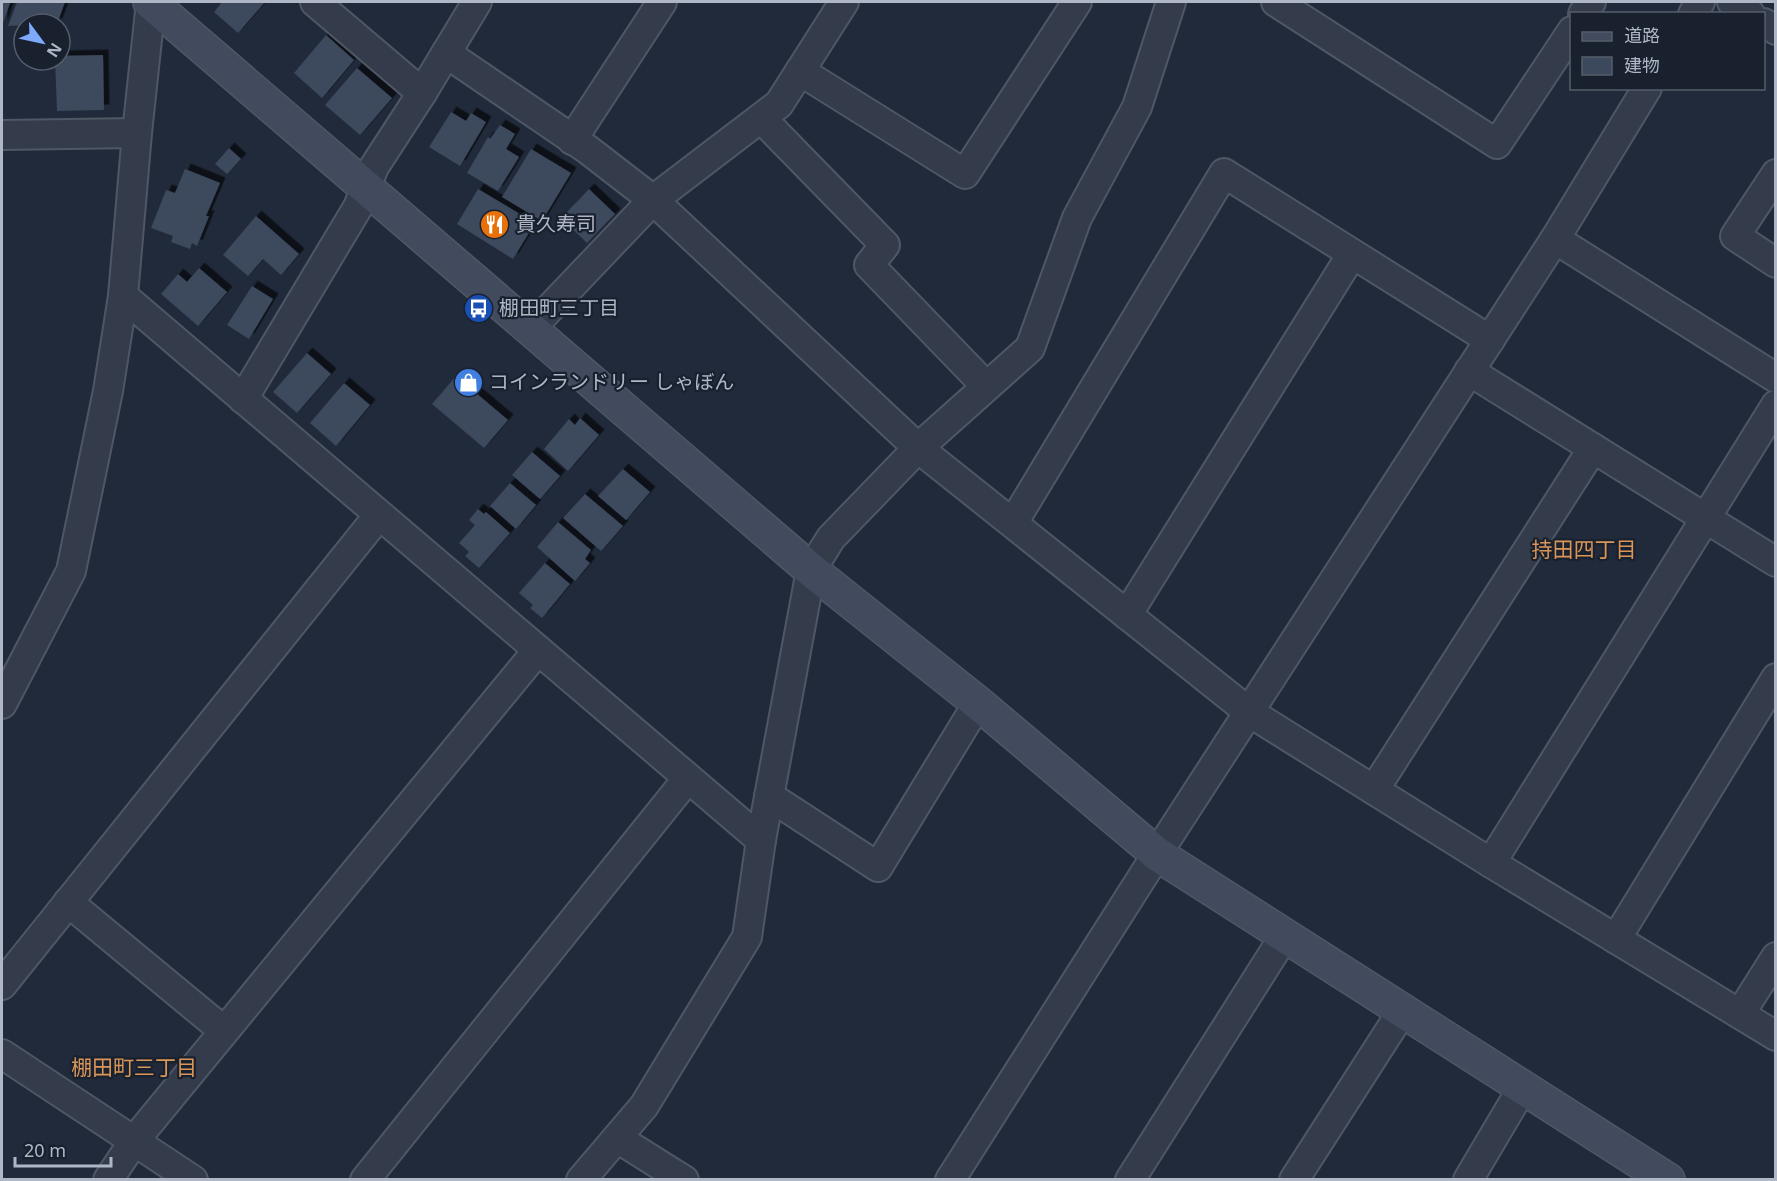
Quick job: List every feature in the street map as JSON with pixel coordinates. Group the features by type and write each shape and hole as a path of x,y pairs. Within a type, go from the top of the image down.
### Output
{"street":[{"path":"2,704 71,571 108,391 123,296 151,2"},
{"path":"151,2 811,570 978,703 1157,854 1668,1179"},
{"path":"315,2 422,93"},
{"path":"243,399 358,207 374,167 477,2"},
{"path":"572,140 662,2"},
{"path":"530,329 653,200 779,104 844,2"},
{"path":"800,71 965,174 1077,2"},
{"path":"581,1179 644,1106 747,937 761,840 811,570 831,538 918,448 1030,348 1077,218 1137,107 1171,2"},
{"path":"1276,2 1497,144 1570,34"},
{"path":"1732,2 1747,12"},
{"path":"446,53 572,140 653,200 918,448 1249,712 1491,863 1776,1036"},
{"path":"950,1179 1157,854 1555,239 1646,90"},
{"path":"761,118 885,244 869,265 986,386"},
{"path":"2,135 137,133"},
{"path":"1012,523 1224,173 1490,340"},
{"path":"1776,174 1735,236 1776,263"},
{"path":"1555,239 1776,378"},
{"path":"1127,615 1352,254"},
{"path":"123,296 761,840"},
{"path":"1469,371 1776,562"},
{"path":"1491,863 1776,405"},
{"path":"1374,790 1593,448"},
{"path":"2,985 379,515"},
{"path":"108,1179 134,1141 538,650"},
{"path":"1616,939 1776,678"},
{"path":"769,796 878,867 978,703"},
{"path":"365,1179 688,778"},
{"path":"68,902 224,1031"},
{"path":"1130,1179 1285,935"},
{"path":"1740,1014 1776,957"},
{"path":"1294,1179 1403,1010"},
{"path":"4,1060 193,1179"},
{"path":"1468,1179 1523,1087"},
{"path":"616,1138 684,1179"}],"building":[{"path":"2,2 10,3 2,26"},
{"path":"17,2 65,2 61,12 13,12"},
{"path":"222,2 265,2 238,33 214,12"},
{"path":"326,35 354,60 322,98 294,73"},
{"path":"103,55 104,110 57,111 55,72 72,72 72,56"},
{"path":"357,68 392,98 360,135 325,105"},
{"path":"451,112 466,121 471,113 486,122 460,166 429,147"},
{"path":"500,125 515,134 506,149 519,157 498,191 467,173 488,137 490,139"},
{"path":"229,148 241,159 227,174 215,164"},
{"path":"531,149 571,173 542,221 502,197"},
{"path":"185,169 220,183 206,216 209,216 197,246 192,243 190,249 171,242 173,236 151,228 166,190 175,193"},
{"path":"478,189 535,223 513,259 457,224"},
{"path":"589,189 615,214 587,243 561,218"},
{"path":"256,216 299,254 281,275 263,259 248,276 223,255"},
{"path":"199,268 227,292 198,326 161,294 178,274 187,282"},
{"path":"252,286 273,299 249,339 227,325"},
{"path":"307,353 331,374 297,413 273,392"},
{"path":"456,376 508,420 484,448 432,404"},
{"path":"344,383 370,405 336,446 310,423"},
{"path":"580,418 599,435 568,471 544,449 569,419 575,425"},
{"path":"532,452 560,476 540,499 512,475"},
{"path":"623,469 650,492 626,520 598,496"},
{"path":"510,483 536,505 516,529 490,506"},
{"path":"585,494 623,526 601,551 563,518"},
{"path":"478,509 484,514 486,512 510,533 479,568 465,556 469,552 459,543 475,525 469,520"},
{"path":"558,522 591,550 585,559 590,563 575,581 537,547"},
{"path":"545,563 570,584 542,618 530,608 533,605 519,593"}],"place":[{"name":"貴久寿司","path":"495,224"},
{"name":"棚田町三丁目","path":"478,308"},
{"name":"コインランドリー しゃぼん","path":"468,382"}],"district":[{"name":"持田四丁目","path":"1584,550"},
{"name":"棚田町三丁目","path":"134,1068"}]}
